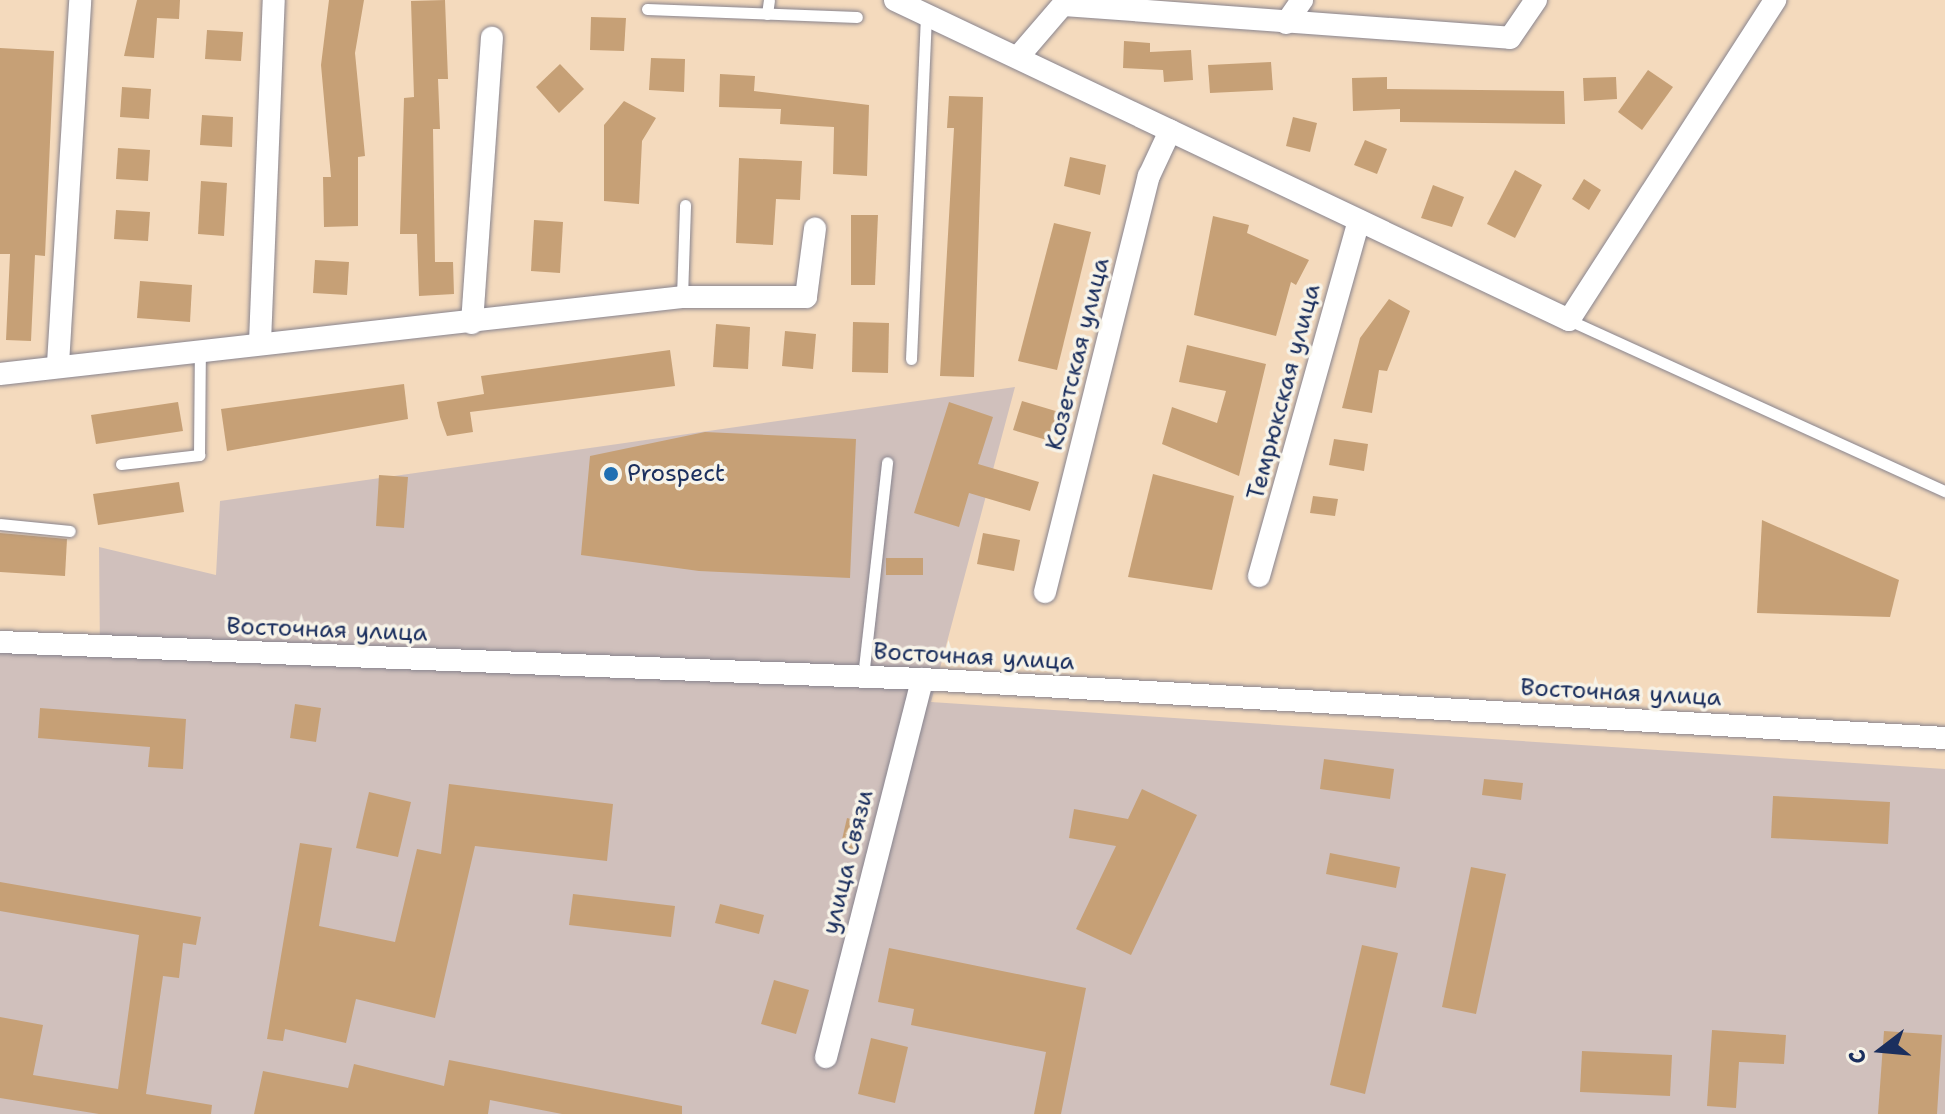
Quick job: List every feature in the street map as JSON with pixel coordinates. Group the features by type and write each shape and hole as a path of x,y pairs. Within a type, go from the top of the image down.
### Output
{"street":[{"path":"58,364 80,0"},
{"path":"260,342 274,0"},
{"path":"895,0 1569,320 1775,0"},
{"path":"1286,23 1302,0"},
{"path":"1018,57 1066,3 1286,23 1510,38 1536,0"},
{"path":"472,323 492,38"},
{"name":"Козетская улица","path":"1045,592 1149,176 1170,131"},
{"name":"Темрюкская улица","path":"1259,576 1359,221"},
{"path":"0,374 58,364 472,323 682,297 806,297 815,229"},
{"name":"Восточная улица","path":"0,642 922,679 1945,738"},
{"name":"улица Связи","path":"826,1057 922,679"}],"lane":[{"path":"767,14 769,0"},
{"path":"647,9 857,17"},
{"path":"911,359 926,14"},
{"path":"682,297 685,205"},
{"path":"1569,320 1945,491"},
{"path":"121,464 199,455 200,349"},
{"path":"863,677 887,462"},
{"path":"0,524 70,531"}],"shaded area":[{"path":"1015,387 931,702 1945,769 1945,1114 0,1114 0,650 100,656 99,547 216,575 220,501"}],"building":[{"path":"137,0 180,0 179,19 157,18 154,58 124,56"},
{"path":"329,0 364,0 355,53 365,156 358,157 358,226 324,227 323,177 331,177 321,65"},
{"path":"445,0 448,79 438,79 440,129 433,129 435,262 453,262 454,294 419,296 417,234 400,234 404,98 414,97 411,1"},
{"path":"591,17 626,18 624,51 590,50"},
{"path":"207,30 243,32 241,61 205,59"},
{"path":"1124,41 1150,43 1150,52 1191,50 1193,80 1164,82 1163,70 1123,68"},
{"path":"0,48 54,51 45,256 35,255 31,341 6,340 10,254 0,254"},
{"path":"651,58 685,59 684,92 649,90"},
{"path":"1271,62 1273,90 1210,93 1208,65"},
{"path":"560,64 584,89 559,113 536,87"},
{"path":"1648,70 1673,87 1642,130 1618,112"},
{"path":"720,74 755,76 754,91 869,105 867,176 833,174 834,127 780,124 781,109 719,107"},
{"path":"1387,77 1387,89 1564,91 1565,124 1400,122 1400,109 1353,111 1352,78"},
{"path":"1616,77 1617,99 1584,101 1583,78"},
{"path":"122,87 151,89 149,119 120,117"},
{"path":"949,96 983,97 974,377 940,376 954,128 947,128"},
{"path":"624,101 656,118 642,141 639,204 604,201 604,125"},
{"path":"202,115 233,117 232,147 200,145"},
{"path":"1293,117 1317,123 1310,152 1286,146"},
{"path":"1365,140 1387,149 1377,174 1354,165"},
{"path":"118,148 150,150 148,181 116,179"},
{"path":"1070,157 1106,165 1100,195 1064,186"},
{"path":"739,158 802,161 800,200 776,199 773,245 736,243"},
{"path":"1515,170 1542,185 1515,238 1487,224"},
{"path":"1584,179 1601,190 1589,210 1572,199"},
{"path":"201,181 227,183 224,236 198,234"},
{"path":"1433,185 1464,197 1452,227 1421,218"},
{"path":"116,210 150,212 148,241 114,239"},
{"path":"851,215 878,215 875,285 851,285"},
{"path":"1213,216 1249,225 1247,233 1309,260 1296,285 1291,282 1276,336 1194,315"},
{"path":"534,220 563,222 560,273 531,271"},
{"path":"1054,223 1091,232 1057,370 1018,361"},
{"path":"315,260 349,262 347,295 313,293"},
{"path":"140,281 192,285 190,322 137,318"},
{"path":"1389,299 1410,311 1387,371 1379,370 1372,413 1342,408 1360,338"},
{"path":"853,322 889,323 888,373 852,372"},
{"path":"716,324 750,327 748,369 713,367"},
{"path":"785,331 816,334 813,369 782,366"},
{"path":"1187,345 1266,364 1239,476 1162,444 1172,407 1217,423 1226,391 1179,382"},
{"path":"670,350 675,386 470,412 473,432 447,436 440,417 437,402 484,394 481,376"},
{"path":"404,384 408,419 227,451 221,409"},
{"path":"1022,401 1059,412 1050,441 1013,430"},
{"path":"178,402 183,431 96,444 91,415"},
{"path":"949,402 993,417 978,464 1039,482 1030,511 969,493 959,527 914,513"},
{"path":"705,432 856,439 850,578 699,571 581,555 590,456"},
{"path":"1334,439 1368,444 1364,471 1329,465"},
{"path":"1153,474 1234,496 1212,590 1128,577"},
{"path":"379,475 408,477 404,528 376,526"},
{"path":"179,482 184,512 98,525 93,494"},
{"path":"1313,496 1338,499 1335,516 1310,513"},
{"path":"1762,520 1899,580 1890,617 1757,613"},
{"path":"0,533 67,539 65,576 0,572"},
{"path":"983,533 1020,540 1014,571 977,564"},
{"path":"886,558 923,558 923,575 886,575"},
{"path":"295,704 321,708 316,742 290,738"},
{"path":"40,708 186,719 183,769 148,767 150,747 38,738"},
{"path":"1324,759 1394,769 1390,799 1320,789"},
{"path":"1484,779 1523,783 1521,800 1482,795"},
{"path":"449,784 613,804 607,861 475,846 435,1018 356,999 346,1043 285,1029 283,1041 267,1039 300,843 332,848 319,926 395,942 417,849 441,854"},
{"path":"1142,789 1197,815 1131,955 1076,929 1116,846 1069,838 1074,809 1128,819"},
{"path":"369,792 411,802 398,857 356,848"},
{"path":"1773,796 1890,802 1888,844 1771,838"},
{"path":"847,818 866,823 859,853 840,848"},
{"path":"1330,853 1400,867 1396,888 1326,874"},
{"path":"1471,867 1506,874 1476,1014 1442,1007"},
{"path":"0,882 201,917 196,945 183,943 179,978 163,976 146,1094 212,1105 211,1114 99,1114 0,1098 0,1017 43,1025 33,1075 118,1089 139,935 0,911"},
{"path":"573,894 675,906 671,937 569,925"},
{"path":"720,904 764,915 759,934 715,923"},
{"path":"1362,945 1398,953 1365,1094 1330,1085"},
{"path":"889,948 1086,988 1061,1114 1034,1114 1046,1052 911,1025 914,1009 878,1002"},
{"path":"774,980 809,990 796,1034 761,1024"},
{"path":"1712,1030 1786,1035 1784,1064 1739,1062 1736,1108 1707,1106"},
{"path":"1884,1031 1942,1035 1937,1114 1878,1114"},
{"path":"871,1038 908,1047 895,1103 858,1094"},
{"path":"1582,1051 1672,1055 1670,1096 1580,1092"},
{"path":"449,1060 682,1106 682,1114 562,1114 490,1100 488,1114 254,1114 263,1071 348,1088 354,1064 444,1086"}],"place":[{"name":"Prospect","path":"611,474"}]}
